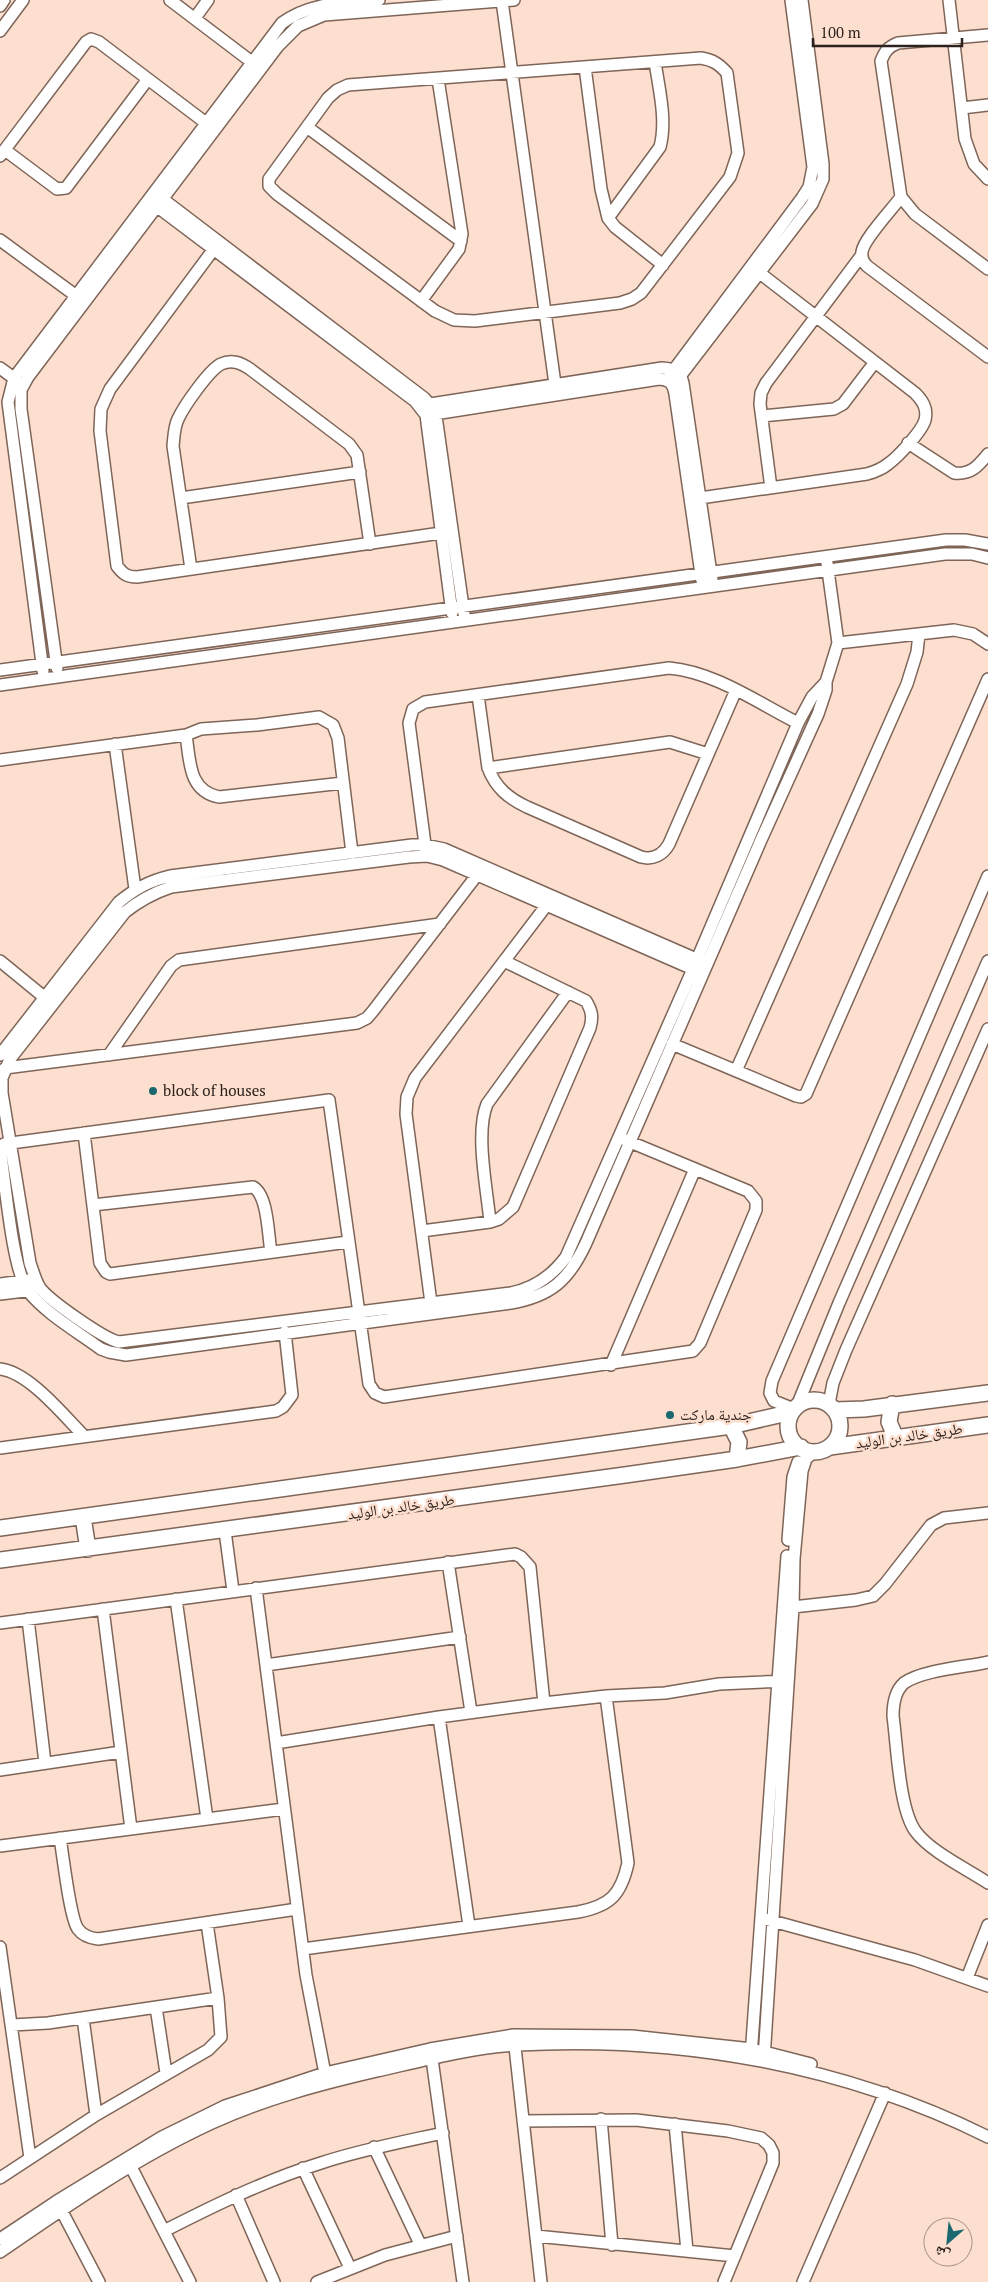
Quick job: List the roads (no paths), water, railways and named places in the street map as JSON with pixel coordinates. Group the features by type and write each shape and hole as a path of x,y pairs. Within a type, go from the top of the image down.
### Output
{"street":[{"path":"0,6 4,0"},
{"path":"0,31 23,0"},
{"path":"170,0 256,65"},
{"path":"194,18 208,0"},
{"path":"4,390 18,381 256,65 282,23 295,14 309,8 324,5 508,0 512,73 554,384"},
{"path":"756,270 802,198 812,177 813,167 791,0"},
{"path":"708,587 670,382 756,270 812,204 823,179 823,164 802,0"},
{"path":"950,0 968,152 974,164 988,179"},
{"path":"988,34 898,43 890,46 884,53 881,61 901,197 915,214 988,269"},
{"path":"148,79 66,188 57,189 2,153 84,45 91,39 100,42 206,123"},
{"path":"702,58 712,60 727,73 738,153 730,177 641,293 632,300 465,322 444,317 269,186 269,179 328,98 337,90 348,85 585,67 702,58"},
{"path":"608,218 660,147 664,134 656,62"},
{"path":"58,677 18,381 75,295 155,199 206,123 256,65"},
{"path":"585,67 601,189 608,218 615,227 663,265"},
{"path":"421,301 454,256 461,241 438,79"},
{"path":"962,108 988,105"},
{"path":"307,127 461,241"},
{"path":"771,488 760,404 766,383 861,256 864,244 901,197"},
{"path":"155,199 216,246 424,398 428,410 459,621"},
{"path":"0,240 75,295"},
{"path":"216,246 110,389 103,404 100,420 117,566 122,573 129,577 370,544 444,528"},
{"path":"861,256 867,266 988,357"},
{"path":"700,498 867,474 888,464 908,443 925,420 926,410 922,400 756,270"},
{"path":"191,569 173,446 174,432 178,420 212,371 220,364 230,362 241,363 250,369 350,444 357,456 370,544"},
{"path":"762,416 834,408 842,404 875,362"},
{"path":"0,368 18,381"},
{"path":"428,410 554,384 662,368 678,372"},
{"path":"678,372 700,498 706,573"},
{"path":"428,410 659,379 670,382"},
{"path":"4,390 20,401"},
{"path":"4,390 8,402 44,679"},
{"path":"908,443 954,473 972,472 988,454"},
{"path":"181,498 360,472"},
{"path":"0,670 946,540 965,540 988,544"},
{"path":"0,685 945,554 972,554 988,558"},
{"path":"3,1145 30,1263 38,1284 104,1336 119,1342 511,1303 532,1299 549,1291 565,1278 577,1262 624,1139 700,966 825,696 826,682 838,643 826,557"},
{"path":"531,597 533,611"},
{"path":"838,643 961,631 972,634 988,644"},
{"path":"736,1071 907,684 917,652 919,634"},
{"path":"240,637 242,651"},
{"path":"426,851 409,723 410,716 418,705 425,702 669,668 692,671 736,690 798,723"},
{"path":"672,1044 796,1096 802,1097 806,1094 988,678"},
{"path":"358,1318 431,1303 525,1290 544,1280 557,1269 566,1257 672,1044 700,966 798,723 812,697 826,682"},
{"path":"478,695 488,768 492,779 500,791 512,800 641,857 651,858 666,849 736,690"},
{"path":"0,760 186,735 201,729 257,725 318,717 324,718 336,729 352,852"},
{"path":"186,735 194,780 198,787 211,795 219,797 343,782"},
{"path":"488,768 670,742 708,754"},
{"path":"114,744 135,889"},
{"path":"309,1324 285,1332 117,1354 101,1349 39,1303 25,1285 4,1209 2,1078 5,1068 94,942 119,902 135,889 152,881 170,876 352,852 444,849 700,966"},
{"path":"0,1055 44,997 94,942 142,898 171,887 409,856 426,851 546,906 700,966"},
{"path":"5,1068 357,1023 367,1018 477,876"},
{"path":"794,1409 774,1401 770,1393 772,1381 988,876"},
{"path":"431,1303 406,1114 409,1089 546,906"},
{"path":"109,1055 171,966 179,960 440,924"},
{"path":"0,961 44,997"},
{"path":"422,1231 499,1220 513,1207 593,1019 591,1009 586,1001 504,961"},
{"path":"988,961 789,1420 790,1436 794,1443 806,1449 830,1447 836,1442 841,1426 832,1407 833,1383 988,1029"},
{"path":"490,1222 482,1132 484,1111 487,1104 568,992"},
{"path":"3,1145 329,1100 358,1318 369,1384 375,1393 384,1397 693,1351 700,1343 733,1265 756,1210 756,1201 748,1191 624,1139"},
{"path":"84,1134 100,1264 110,1274 348,1242"},
{"path":"611,1364 694,1169"},
{"path":"93,1205 253,1186 258,1189 263,1198 271,1252"},
{"path":"0,1284 38,1284"},
{"path":"0,1294 25,1285"},
{"path":"0,1448 276,1410 283,1407 292,1395 285,1332"},
{"path":"0,1369 11,1372 31,1385 84,1436"},
{"path":"0,1528 731,1426 794,1409 813,1400 832,1407 892,1404 988,1394"},
{"path":"892,1404 889,1422 896,1438"},
{"name":"طريق خالد بن الوليد","path":"830,1447 988,1425"},
{"path":"731,1426 739,1442 737,1459"},
{"path":"783,1681 793,1607 794,1559 802,1471 806,1459 806,1449"},
{"path":"764,2056 767,1919 783,1681 793,1477 806,1449"},
{"name":"طريق خالد بن الوليد","path":"0,1560 224,1531 806,1449"},
{"path":"793,1607 856,1600 872,1596 885,1584 932,1525 944,1518 988,1513"},
{"path":"83,1517 88,1549"},
{"path":"224,1531 233,1591"},
{"path":"0,1623 508,1554 521,1557 530,1567 544,1703"},
{"path":"448,1562 471,1712"},
{"path":"256,1588 297,1909 310,2000 326,2078"},
{"path":"176,1599 207,1819"},
{"path":"103,1609 131,1829"},
{"path":"28,1619 45,1763"},
{"path":"266,1665 460,1637"},
{"path":"988,1662 919,1676 904,1684 897,1693 893,1704 905,1807 912,1826 925,1842 988,1883"},
{"path":"276,1743 471,1712 544,1703 606,1696 665,1693 718,1684 783,1681"},
{"path":"303,1949 597,1908 613,1898 624,1882 628,1863 606,1696"},
{"path":"438,1717 469,1926"},
{"path":"0,1770 121,1752"},
{"path":"0,1846 284,1809"},
{"path":"60,1838 74,1922 83,1935 98,1939 297,1909"},
{"path":"767,1919 915,1960 988,1986"},
{"path":"751,2054 767,1919"},
{"path":"0,2178 96,2115 208,2050 221,2037 218,1998 207,1923"},
{"path":"967,1978 988,1925"},
{"path":"0,1947 30,2158"},
{"path":"12,2025 48,2023 218,1998"},
{"path":"156,2008 166,2073"},
{"path":"83,2018 96,2115"},
{"path":"326,2078 430,2049 514,2040 632,2036 764,2056 854,2075 938,2107 988,2129"},
{"path":"0,2239 129,2162 162,2137 225,2106 259,2093 514,2040"},
{"path":"514,2040 541,2282"},
{"path":"764,2056 886,2093 988,2137"},
{"path":"432,2058 463,2282"},
{"path":"803,2282 886,2093"},
{"path":"523,2121 601,2119 675,2124 761,2138 769,2145 773,2153 771,2168 724,2282"},
{"path":"601,2119 612,2244"},
{"path":"675,2124 687,2252"},
{"path":"164,2231 236,2195 303,2168 374,2147 442,2133"},
{"path":"374,2147 420,2244"},
{"path":"129,2162 190,2282"},
{"path":"303,2168 350,2268"},
{"path":"236,2195 274,2282"},
{"path":"0,2252 59,2205"},
{"path":"59,2205 97,2281"},
{"path":"317,2282 350,2268 420,2244 457,2236"},
{"path":"536,2236 735,2256"}],"place":[{"name":"block of houses","path":"153,1091"},
{"name":"جندية ماركت","path":"670,1415"}]}
